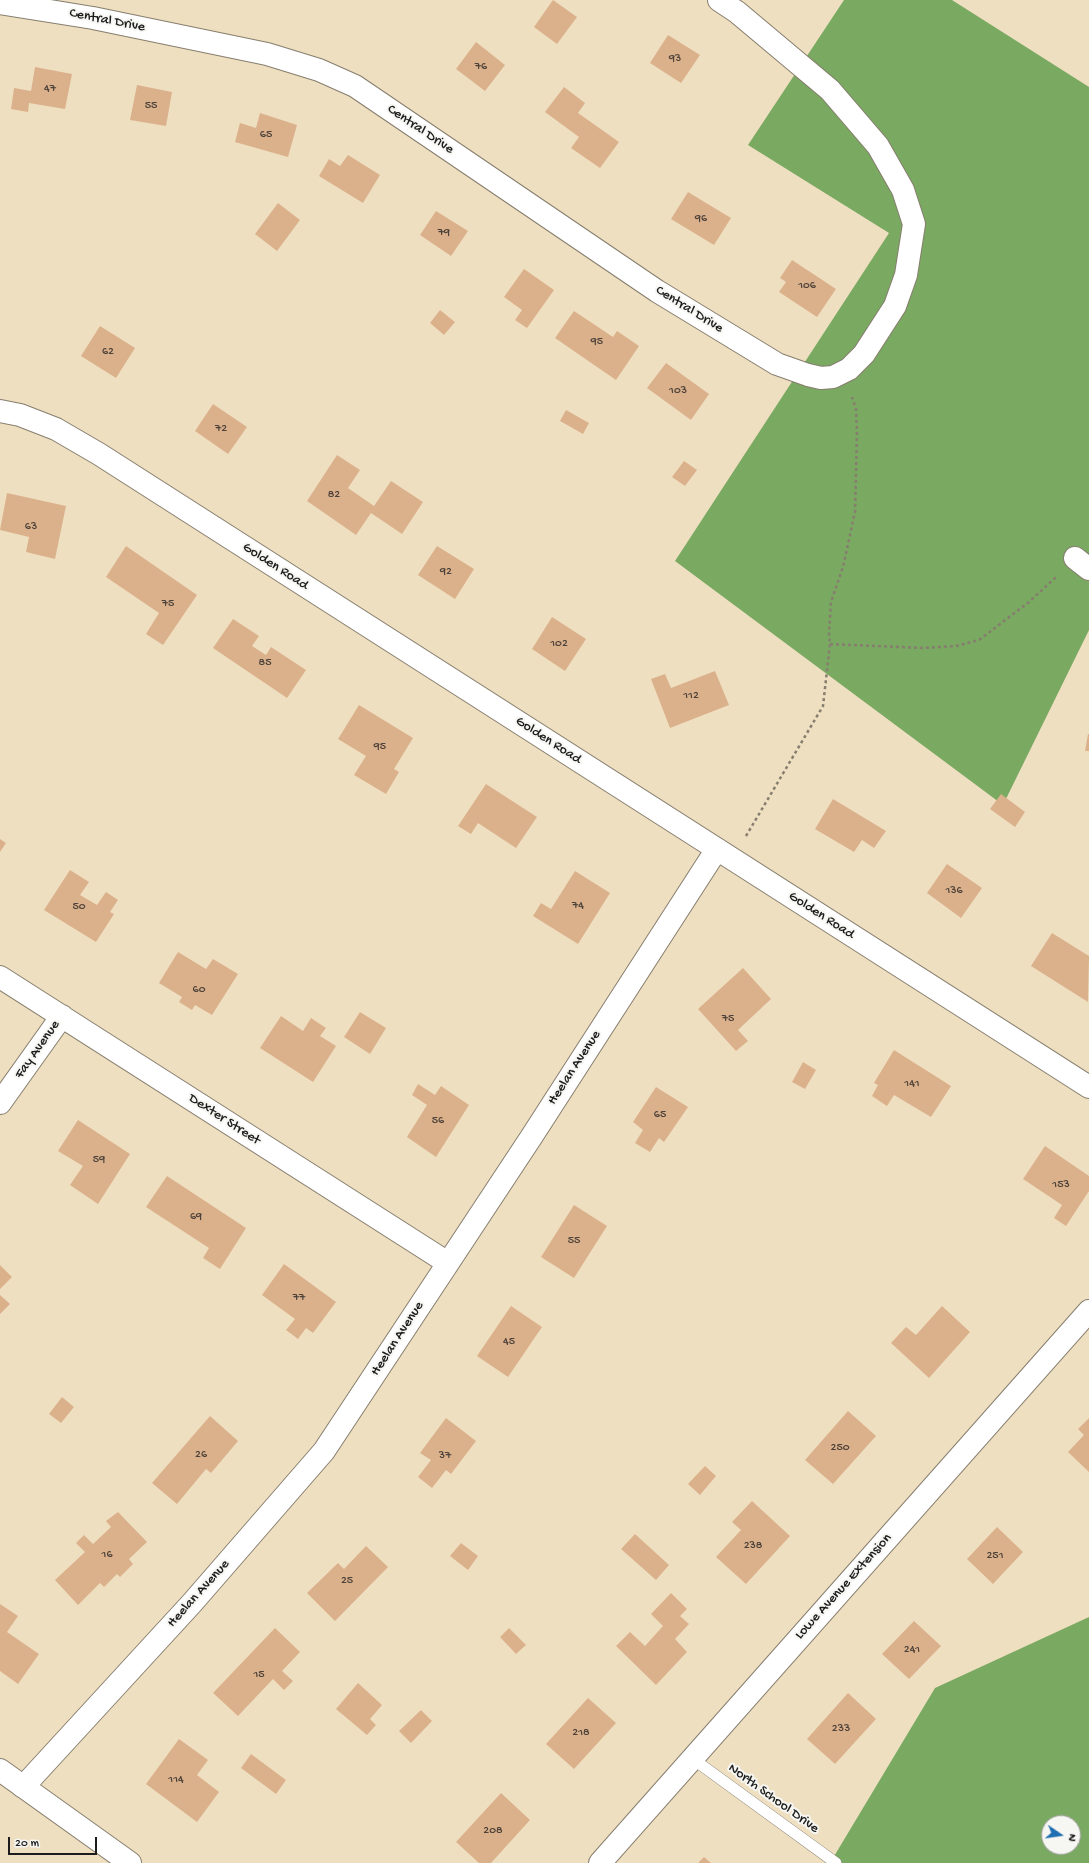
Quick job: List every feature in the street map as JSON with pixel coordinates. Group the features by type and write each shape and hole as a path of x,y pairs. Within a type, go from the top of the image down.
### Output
{"street":[{"path":"719,0 737,12 830,90 878,146 903,190 914,224 911,252 906,275 895,306 864,354 843,373"},
{"name":"Central Drive","path":"0,3 93,18 267,54 319,70 356,86 657,291 777,364 794,371 821,378 833,377 843,373"},
{"name":"Golden Road","path":"0,411 20,415 56,430 99,454 1089,1087"},
{"name":"Heelan Avenue","path":"23,1786 192,1603 324,1451 448,1263 725,854"},
{"name":"Dexter Street","path":"0,977 448,1263"},
{"name":"Fay Avenue","path":"0,1103 62,1016"},
{"name":"Lowe Avenue Extension","path":"600,1863 1089,1311"},
{"path":"0,1770 130,1863"}],"lane":[{"name":"North School Drive","path":"692,1758 836,1863"}],"path":[{"path":"725,854 823,706 830,644 829,634 831,602 843,567 855,512 857,433 856,409 843,373"},
{"path":"830,644 923,648 956,646 979,640 1082,563"}],"green space":[{"path":"844,0 952,0 1089,87 1089,630 1003,805 675,561 889,233 748,145"},
{"path":"1089,1617 1089,1863 830,1863 935,1688"}],"building":[{"path":"553,0 577,17 557,44 534,27"},
{"path":"668,35 700,55 681,83 650,63"},
{"path":"476,42 505,65 485,91 456,69"},
{"path":"35,67 72,74 65,109 29,103 28,112 11,109 14,88 31,91"},
{"path":"137,85 172,92 166,126 130,120"},
{"path":"564,87 585,103 578,113 619,142 600,168 571,148 579,137 545,112"},
{"path":"260,113 297,125 288,157 235,142 240,123 256,128"},
{"path":"348,155 380,175 363,203 319,176 329,159 340,166"},
{"path":"688,192 731,218 714,245 671,219"},
{"path":"278,203 300,220 277,251 255,234"},
{"path":"436,211 468,231 451,256 420,235"},
{"path":"792,260 836,289 817,317 779,292 786,282 780,278"},
{"path":"524,269 554,290 527,328 515,320 522,310 504,297"},
{"path":"440,310 455,322 444,335 430,323"},
{"path":"574,311 613,337 617,331 639,346 616,380 555,338"},
{"path":"100,326 135,348 116,378 81,356"},
{"path":"666,363 709,394 691,420 647,388"},
{"path":"213,404 247,427 228,454 195,431"},
{"path":"566,410 589,423 583,434 560,421"},
{"path":"337,455 360,470 348,488 374,506 391,481 423,502 402,534 371,513 356,535 307,501"},
{"path":"684,461 697,470 685,486 672,477"},
{"path":"7,493 66,506 55,559 26,552 29,537 0,530"},
{"path":"126,546 197,595 163,645 146,634 159,613 106,577"},
{"path":"437,546 474,569 455,599 418,575"},
{"path":"552,617 586,639 565,671 532,649"},
{"path":"233,619 259,636 252,646 266,655 271,647 306,670 287,698 213,648"},
{"path":"715,671 729,705 670,728 651,679 665,674 671,688"},
{"path":"359,705 413,738 394,769 399,772 386,794 354,775 366,756 338,739"},
{"path":"1088,734 1089,751 1085,751"},
{"path":"486,784 537,817 516,848 478,823 471,834 458,826"},
{"path":"1001,794 1025,812 1015,827 990,809"},
{"path":"833,799 886,831 874,848 862,840 854,852 815,829"},
{"path":"0,839 6,843 0,852"},
{"path":"947,864 982,888 961,918 927,893"},
{"path":"70,870 89,882 80,895 97,905 106,892 118,900 110,912 114,914 96,942 44,910"},
{"path":"575,871 610,893 578,944 533,916 541,903 551,909"},
{"path":"1052,933 1089,956 1088,1002 1031,966"},
{"path":"178,952 206,969 213,959 238,974 212,1015 195,1005 192,1010 179,1002 182,997 159,983"},
{"path":"743,968 771,999 738,1030 748,1041 736,1051 698,1009"},
{"path":"360,1012 386,1028 370,1054 344,1037"},
{"path":"281,1016 303,1031 311,1018 326,1028 320,1036 336,1046 313,1082 260,1048"},
{"path":"894,1050 951,1086 931,1117 894,1095 887,1106 872,1096 878,1085 874,1083"},
{"path":"803,1062 816,1070 805,1089 792,1082"},
{"path":"418,1084 435,1095 441,1086 469,1105 436,1157 407,1137 427,1105 412,1095"},
{"path":"656,1087 688,1107 664,1142 659,1138 650,1152 635,1143 643,1130 633,1122"},
{"path":"78,1120 130,1154 98,1204 70,1185 83,1166 58,1151"},
{"path":"1045,1146 1089,1176 1089,1191 1066,1226 1054,1218 1062,1205 1023,1179"},
{"path":"167,1176 246,1228 220,1269 203,1258 209,1248 146,1207"},
{"path":"574,1205 607,1226 574,1278 541,1257"},
{"path":"284,1264 336,1302 313,1333 306,1328 298,1339 286,1330 295,1319 262,1295"},
{"path":"0,1265 12,1277 0,1289"},
{"path":"0,1295 10,1304 0,1314"},
{"path":"511,1306 542,1327 508,1377 477,1356"},
{"path":"942,1306 970,1332 929,1378 891,1343 906,1327 916,1335"},
{"path":"62,1397 74,1407 61,1423 49,1414"},
{"path":"848,1411 876,1436 833,1484 805,1460"},
{"path":"210,1416 238,1441 211,1473 206,1469 177,1504 152,1483"},
{"path":"446,1418 476,1441 451,1474 446,1470 432,1488 418,1477 431,1460 420,1453"},
{"path":"1089,1418 1089,1472 1068,1452 1084,1435 1078,1429"},
{"path":"705,1466 716,1476 700,1495 688,1484"},
{"path":"752,1501 790,1536 746,1584 716,1557 741,1530 732,1522"},
{"path":"118,1512 147,1542 129,1559 133,1564 120,1577 117,1574 104,1587 100,1583 78,1605 55,1580 85,1552 76,1543 84,1535 93,1544 111,1527 106,1521"},
{"path":"997,1527 1023,1552 993,1584 967,1559"},
{"path":"635,1534 669,1565 656,1580 621,1549"},
{"path":"461,1543 478,1556 468,1570 450,1556"},
{"path":"366,1546 388,1567 335,1621 307,1593 338,1563 344,1569"},
{"path":"671,1593 687,1609 680,1616 689,1624 675,1639 687,1652 656,1685 616,1646 630,1632 645,1646 663,1626 651,1614"},
{"path":"0,1604 18,1616 7,1632 39,1654 18,1684 0,1671"},
{"path":"914,1621 941,1646 909,1679 882,1654"},
{"path":"275,1628 300,1652 282,1671 293,1681 284,1690 273,1679 238,1716 213,1693"},
{"path":"509,1628 526,1645 516,1654 500,1637"},
{"path":"358,1683 382,1705 370,1719 376,1725 367,1735 336,1709"},
{"path":"848,1693 876,1719 835,1764 807,1739"},
{"path":"588,1698 616,1723 574,1769 546,1744"},
{"path":"421,1710 432,1721 411,1743 399,1731"},
{"path":"179,1739 208,1760 197,1775 219,1792 197,1822 146,1784"},
{"path":"251,1754 286,1780 276,1794 241,1768"},
{"path":"501,1793 530,1820 491,1863 479,1863 456,1842"},
{"path":"704,1857 711,1863 698,1863"}]}
